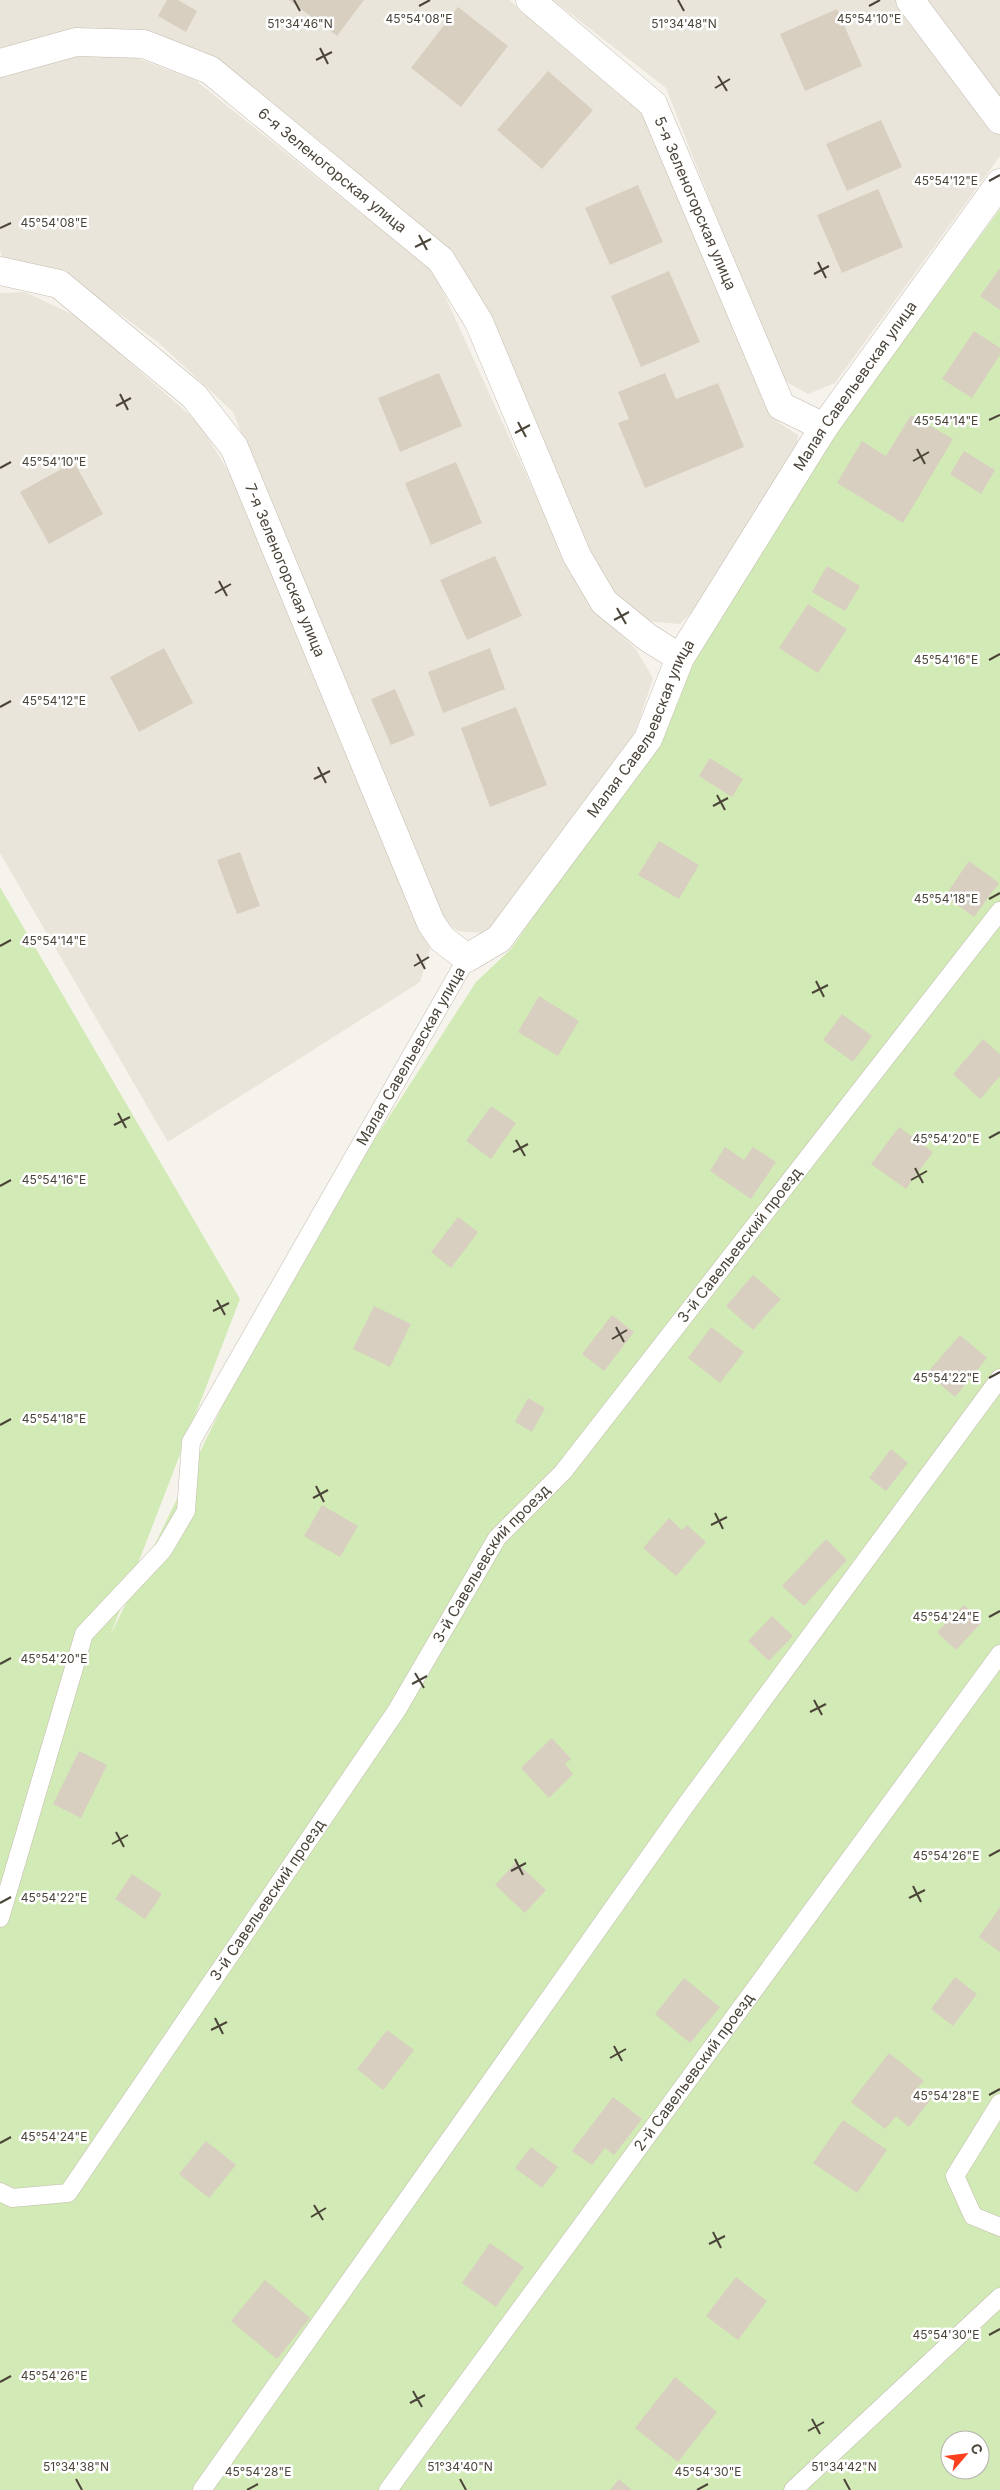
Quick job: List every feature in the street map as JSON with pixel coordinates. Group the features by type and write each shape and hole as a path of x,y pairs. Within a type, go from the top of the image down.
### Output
{"street":[{"name":"5-я Зеленогорская улица","path":"530,0 652,104 781,406 824,427"},
{"path":"910,0 1000,120"},
{"name":"6-я Зеленогорская улица","path":"0,63 76,42 144,44 210,70 441,260 479,322 577,556 604,602 647,637 680,658"},
{"name":"Малая Савельевская улица","path":"467,958 499,940 648,739 680,658 824,427 1000,183"},
{"name":"7-я Зеленогорская улица","path":"0,271 59,284 194,396 234,447 430,923 442,939 467,958"}],"lane":[{"name":"3-й Савельевский проезд","path":"0,2192 12,2198 68,2193 397,1710 497,1538 563,1472 1000,911"},
{"name":"Малая Савельевская улица","path":"0,1918 84,1634 163,1550 186,1511 192,1442 467,958"},
{"path":"202,2490 688,1802 1000,1378"},
{"name":"2-й Савельевский проезд","path":"388,2490 1000,1654"},
{"path":"1000,2103 955,2176 974,2216 1000,2227"},
{"path":"793,2490 1000,2297"}],"shaded area":[{"path":"0,0 509,0 642,112 770,412 779,423 798,435 795,457 698,606 680,624 645,621 616,596 581,538 451,254 205,57 0,50"},
{"path":"553,0 1000,0 1000,156 835,383 808,394 788,383 773,362 666,88"},
{"path":"118,51 195,80 434,272 566,562 597,612 635,648 653,678 636,730 498,923 481,933 458,931 436,915 233,412 159,343 67,275 3,261 0,250 0,75 42,62"},
{"path":"25,292 78,317 199,423 237,486 430,949 420,982 168,1142 0,853 0,293"}],"green space":[{"path":"1000,209 1000,2490 0,2490 0,887 240,1299 110,1636 285,1278 476,982 511,949 654,745 687,660 822,452"}],"building":[{"path":"167,0 178,0 197,11 186,32 158,16"},
{"path":"289,0 364,0 337,36"},
{"path":"458,7 508,46 461,107 411,68"},
{"path":"837,9 862,66 805,91 780,34"},
{"path":"548,71 593,110 542,169 497,130"},
{"path":"881,120 902,167 847,191 826,144"},
{"path":"638,185 663,242 610,265 585,208"},
{"path":"878,189 903,247 842,273 817,215"},
{"path":"1000,268 1000,310 980,296"},
{"path":"669,271 700,342 641,367 611,296"},
{"path":"974,331 1000,348 1000,355 972,398 942,379"},
{"path":"439,373 462,426 400,452 378,398"},
{"path":"665,373 676,399 718,383 744,447 645,488 618,423 629,419 618,392"},
{"path":"911,415 953,439 903,523 837,483 862,441 886,456"},
{"path":"964,451 995,470 981,494 950,474"},
{"path":"74,462 103,514 49,544 20,492"},
{"path":"456,462 482,523 431,545 405,483"},
{"path":"495,556 522,616 467,640 440,580"},
{"path":"827,566 860,586 845,611 812,592"},
{"path":"808,604 847,629 818,673 779,648"},
{"path":"164,648 193,703 139,732 110,677"},
{"path":"490,648 505,689 443,713 428,672"},
{"path":"395,689 415,735 391,745 371,699"},
{"path":"516,707 547,785 490,807 461,728"},
{"path":"710,758 743,779 732,797 699,776"},
{"path":"659,841 699,865 679,899 638,875"},
{"path":"240,852 260,906 237,914 217,860"},
{"path":"969,861 999,883 974,917 945,896"},
{"path":"539,996 579,1021 558,1056 518,1032"},
{"path":"842,1014 872,1036 853,1062 823,1040"},
{"path":"983,1039 1000,1054 1000,1076 980,1099 953,1074"},
{"path":"491,1106 516,1123 491,1159 466,1141"},
{"path":"899,1127 933,1152 906,1189 871,1164"},
{"path":"725,1147 744,1160 753,1147 776,1162 751,1199 710,1171"},
{"path":"458,1217 478,1232 451,1268 431,1252"},
{"path":"753,1275 781,1299 753,1330 726,1306"},
{"path":"374,1306 411,1324 390,1367 353,1349"},
{"path":"612,1315 634,1332 604,1371 582,1354"},
{"path":"711,1327 744,1352 720,1383 688,1358"},
{"path":"960,1335 987,1358 955,1397 927,1373"},
{"path":"528,1398 545,1408 532,1432 515,1422"},
{"path":"891,1449 908,1463 886,1491 869,1478"},
{"path":"322,1505 358,1526 340,1557 304,1536"},
{"path":"669,1518 682,1530 687,1525 706,1542 676,1576 643,1548"},
{"path":"826,1539 847,1560 804,1606 782,1586"},
{"path":"964,1605 982,1622 956,1650 937,1632"},
{"path":"772,1616 793,1636 769,1661 748,1641"},
{"path":"552,1738 571,1759 565,1764 573,1774 549,1798 521,1768"},
{"path":"79,1751 107,1765 81,1818 53,1804"},
{"path":"516,1862 546,1890 525,1913 495,1885"},
{"path":"132,1874 162,1894 145,1919 115,1899"},
{"path":"1000,1907 1000,1952 979,1937"},
{"path":"955,1977 977,1994 953,2026 931,2009"},
{"path":"684,1978 720,2007 690,2043 655,2014"},
{"path":"387,2030 414,2050 383,2090 357,2069"},
{"path":"889,2053 924,2081 918,2087 932,2098 909,2127 896,2116 885,2129 851,2102"},
{"path":"613,2097 642,2119 614,2155 605,2148 592,2165 572,2151"},
{"path":"843,2120 887,2150 857,2193 813,2163"},
{"path":"206,2141 236,2165 209,2198 179,2174"},
{"path":"531,2147 558,2167 542,2188 515,2168"},
{"path":"490,2243 524,2267 496,2307 462,2283"},
{"path":"736,2277 767,2301 738,2340 706,2316"},
{"path":"265,2280 310,2318 277,2359 231,2321"},
{"path":"675,2377 717,2412 678,2462 635,2428"},
{"path":"619,2479 632,2490 610,2490"}]}
